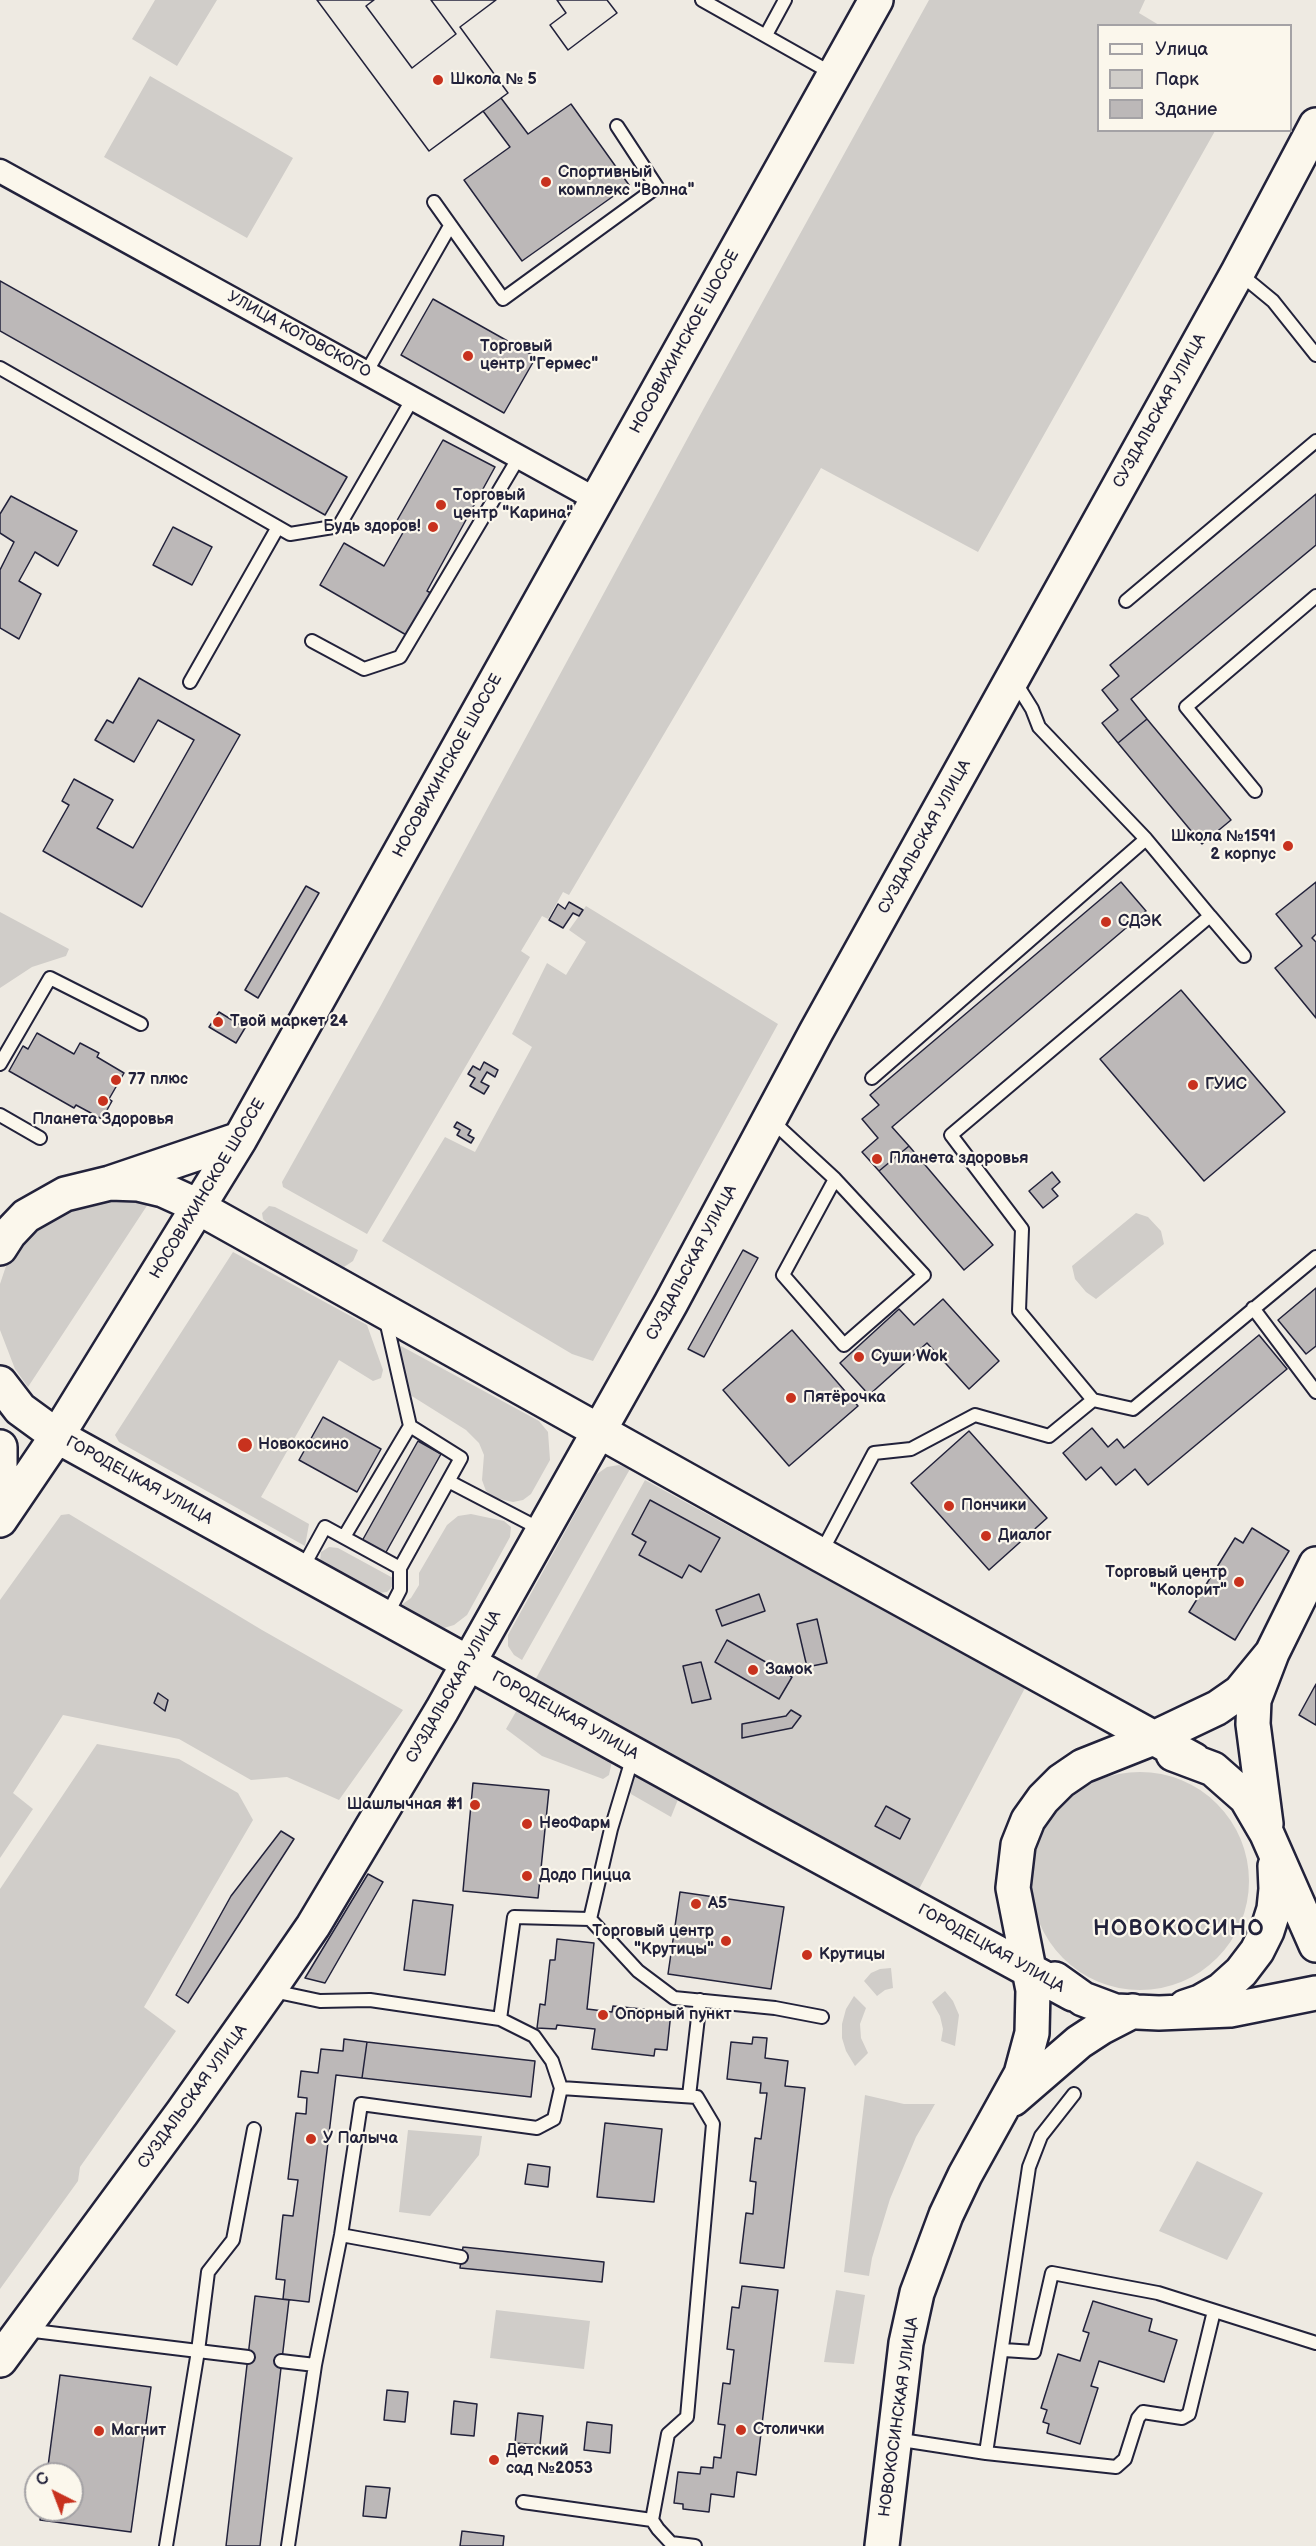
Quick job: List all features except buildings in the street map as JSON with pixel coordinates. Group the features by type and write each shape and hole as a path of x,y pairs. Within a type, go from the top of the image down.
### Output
{"street":[{"name":"НОСОВИХИНСКОЕ ШОССЕ","path":"0,1520 57,1436 240,1139 876,0"},
{"name":"СУЗДАЛЬСКАЯ УЛИЦА","path":"0,2360 313,1926 469,1663 599,1431 1012,676 1238,272 1316,125"},
{"name":"УЛИЦА КОТОВСКОГО","path":"1,174 597,500"},
{"path":"0,1210 110,1183 240,1139"},
{"path":"110,1183 138,1184 163,1190 199,1208 820,1555 1213,1769 1232,1784 1258,1815 1316,1945"},
{"path":"0,1248 9,1234 26,1216 65,1194"},
{"name":"ГОРОДЕЦКАЯ УЛИЦА","path":"0,1383 20,1409 57,1436 1073,1994"},
{"path":"0,1448 0,1498"},
{"path":"993,2124 1022,2090 1056,2060 1102,2026 1146,2012 1200,2002 1221,1990 1241,1972 1257,1952 1274,1909 1276,1870 1253,1724 1254,1700 1272,1653 1316,1564"},
{"path":"993,2124 1021,2074 1032,2033 1034,1990 1013,1888 1018,1845 1028,1820 1042,1799 1061,1781 1083,1766 1156,1737 1217,1708 1240,1692 1272,1653"},
{"path":"1106,1756 1130,1751 1153,1751 1194,1760"},
{"path":"1016,1910 1022,1931 1041,1965 1073,1994 1115,2011 1230,2010 1316,1993"},
{"name":"НОВОКОСИНСКАЯ УЛИЦА","path":"882,2546 906,2343 917,2293 946,2215 993,2124"}],"lane":[{"path":"702,0 835,75"},
{"path":"766,35 785,0"},
{"path":"434,202 503,299 657,187 617,126"},
{"path":"366,373 450,226"},
{"path":"1238,272 1273,301 1316,355"},
{"path":"0,368 290,534 339,526 413,398"},
{"path":"1126,601 1316,441"},
{"path":"312,641 364,669 400,657 519,457"},
{"path":"190,682 278,527"},
{"path":"1255,790 1186,707 1316,596"},
{"path":"1012,676 1032,709 1039,727 1146,839 1244,956"},
{"path":"872,1078 1146,839"},
{"path":"1210,916 951,1135 1022,1229 1019,1311 1093,1400 1133,1409 1316,1257"},
{"path":"1,1057 50,978 141,1024"},
{"path":"0,1115 40,1138"},
{"path":"769,1118 835,1179 924,1275 844,1345 783,1275 835,1179"},
{"path":"1254,1308 1316,1392"},
{"path":"344,1537 410,1426 384,1311"},
{"path":"820,1555 874,1453 911,1449 975,1415 1048,1436 1093,1400"},
{"path":"386,1618 400,1590 400,1568 450,1482 461,1458 410,1426"},
{"path":"450,1482 543,1531"},
{"path":"301,1571 326,1527 400,1568"},
{"path":"590,1919 611,1829 634,1754"},
{"path":"500,2019 514,1917 590,1919 610,1938 638,1971 674,1998 775,2008 822,2017"},
{"path":"269,1990 320,2001 370,2000 500,2019 534,2036 552,2061 561,2088 554,2119 537,2128 361,2104 341,2235 315,2365 288,2546"},
{"path":"689,2096 700,2000"},
{"path":"561,2088 697,2097 713,2124 687,2417 668,2434 652,2520 672,2543 695,2546"},
{"path":"986,2453 1004,2350 1029,2167 1041,2136 1074,2094"},
{"path":"165,2546 198,2351 208,2272 233,2240 254,2129"},
{"path":"341,2235 462,2257"},
{"path":"1004,2350 1034,2352 1052,2273 1158,2294 1316,2343"},
{"path":"894,2439 1110,2468 1122,2464 1138,2418 1143,2412 1182,2418 1189,2414 1214,2311"},
{"path":"24,2329 248,2357"},
{"path":"281,2361 315,2365"},
{"path":"524,2502 652,2520"}],"green space":[{"path":"155,0 217,0 177,66 132,39"},
{"path":"929,0 1145,0 1139,13 1157,24 1097,24 1097,132 1214,132 978,552 821,468 569,895 563,892 548,919 542,916 521,951 530,957 367,1234 283,1187 282,1182 380,1007 704,408"},
{"path":"150,76 293,158 247,238 104,157"},
{"path":"586,906 778,1024 593,1361 572,1354 382,1241 445,1137 475,1152 532,1047 512,1034 547,963 566,975 586,942 569,930"},
{"path":"0,912 69,949 66,956 32,967 0,988"},
{"path":"108,1196 150,1201 28,1387 15,1369 0,1330 0,1284 7,1263 34,1229 57,1214"},
{"path":"269,1206 358,1250 353,1261 344,1267 270,1227 263,1219 262,1213"},
{"path":"1136,1213 1148,1217 1161,1231 1164,1244 1096,1299 1086,1292 1075,1279 1072,1266"},
{"path":"233,1252 367,1325 383,1370 381,1378 373,1381 339,1360 261,1497 309,1524 305,1546 119,1442 115,1435"},
{"path":"401,1346 539,1421 548,1432 550,1460 531,1494 523,1500 513,1502 495,1498 486,1491 482,1480 484,1455 479,1443 466,1430 407,1393 397,1349"},
{"path":"619,1465 630,1469 522,1660 514,1655 508,1646 508,1635 597,1474 607,1467"},
{"path":"645,1480 1025,1688 919,1889 534,1682"},
{"path":"69,1514 262,1630 403,1710 339,1800 287,1777 251,1780 179,1739 63,1715 13,1793 33,1809 0,1858 0,1600 61,1515"},
{"path":"471,1514 504,1521 511,1527 510,1537 467,1615 454,1625 444,1628 400,1606 411,1598 419,1585 419,1573 447,1525 458,1516"},
{"path":"329,1547 338,1548 393,1578 394,1585 387,1592 371,1594 324,1568 320,1561 321,1552"},
{"path":"518,1708 610,1757 612,1761 609,1775 603,1779 542,1756 506,1729"},
{"path":"97,1744 179,1759 238,1793 253,1820 144,2007 176,2031 80,2167 78,2181 0,2289 0,1889"},
{"path":"1140,1772 1161,1774 1182,1780 1200,1790 1217,1804 1231,1821 1241,1839 1247,1860 1249,1881 1247,1902 1241,1923 1231,1941 1217,1958 1200,1972 1182,1982 1161,1988 1140,1990 1119,1988 1098,1982 1080,1972 1063,1958 1049,1941 1039,1923 1033,1902 1031,1881 1033,1860 1039,1839 1049,1821 1063,1804 1080,1790 1098,1780 1119,1774"},
{"path":"637,1774 679,1797 671,1817 631,1794 628,1785 631,1778"},
{"path":"891,1968 893,1988 877,1996 864,1981 871,1973"},
{"path":"945,1991 953,2001 959,2015 955,2046 941,2041 943,2029 940,2016 932,2002"},
{"path":"854,1996 866,2008 860,2024 861,2038 868,2053 855,2066 846,2051 842,2038 842,2024 846,2009"},
{"path":"865,2095 904,2104 935,2104 916,2137 890,2199 872,2258 869,2276 844,2272"},
{"path":"408,2130 482,2136 479,2155 430,2216 399,2212"},
{"path":"1197,2161 1263,2193 1227,2260 1159,2231"},
{"path":"836,2290 865,2295 854,2364 824,2362"},
{"path":"496,2310 590,2321 584,2369 490,2358"}],"place":[{"name":"Школа № 5","path":"438,80"},
{"name":"Спортивный комплекс \"Волна\"","path":"546,182"},
{"name":"Торговый центр \"Гермес\"","path":"468,356"},
{"name":"Торговый центр \"Карина\"","path":"441,505"},
{"name":"Будь здоров!","path":"433,527"},
{"name":"Школа №1591 2 корпус","path":"1288,846"},
{"name":"СДЭК","path":"1106,922"},
{"name":"Твой маркет 24","path":"218,1022"},
{"name":"77 плюс","path":"116,1080"},
{"name":"ГУИС","path":"1193,1085"},
{"name":"Планета Здоровья","path":"103,1101"},
{"name":"Планета здоровья","path":"877,1159"},
{"name":"Суши Wok","path":"859,1357"},
{"name":"Пятёрочка","path":"791,1398"},
{"name":"Новокосино","path":"245,1445"},
{"name":"Пончики","path":"949,1506"},
{"name":"Диалог","path":"986,1536"},
{"name":"Торговый центр \"Колорит\"","path":"1239,1582"},
{"name":"Замок","path":"753,1670"},
{"name":"Шашлычная #1","path":"475,1805"},
{"name":"НеоФарм","path":"527,1824"},
{"name":"Додо Пицца","path":"527,1876"},
{"name":"А5","path":"696,1904"},
{"name":"Торговый центр \"Крутицы\"","path":"726,1941"},
{"name":"Крутицы","path":"807,1955"},
{"name":"Опорный пункт","path":"603,2015"},
{"name":"У Палыча","path":"311,2139"},
{"name":"Столички","path":"741,2430"},
{"name":"Магнит","path":"99,2431"},
{"name":"Детский сад №2053","path":"494,2460"}],"district":[{"name":"НОВОКОСИНО","path":"1179,1929"}]}
